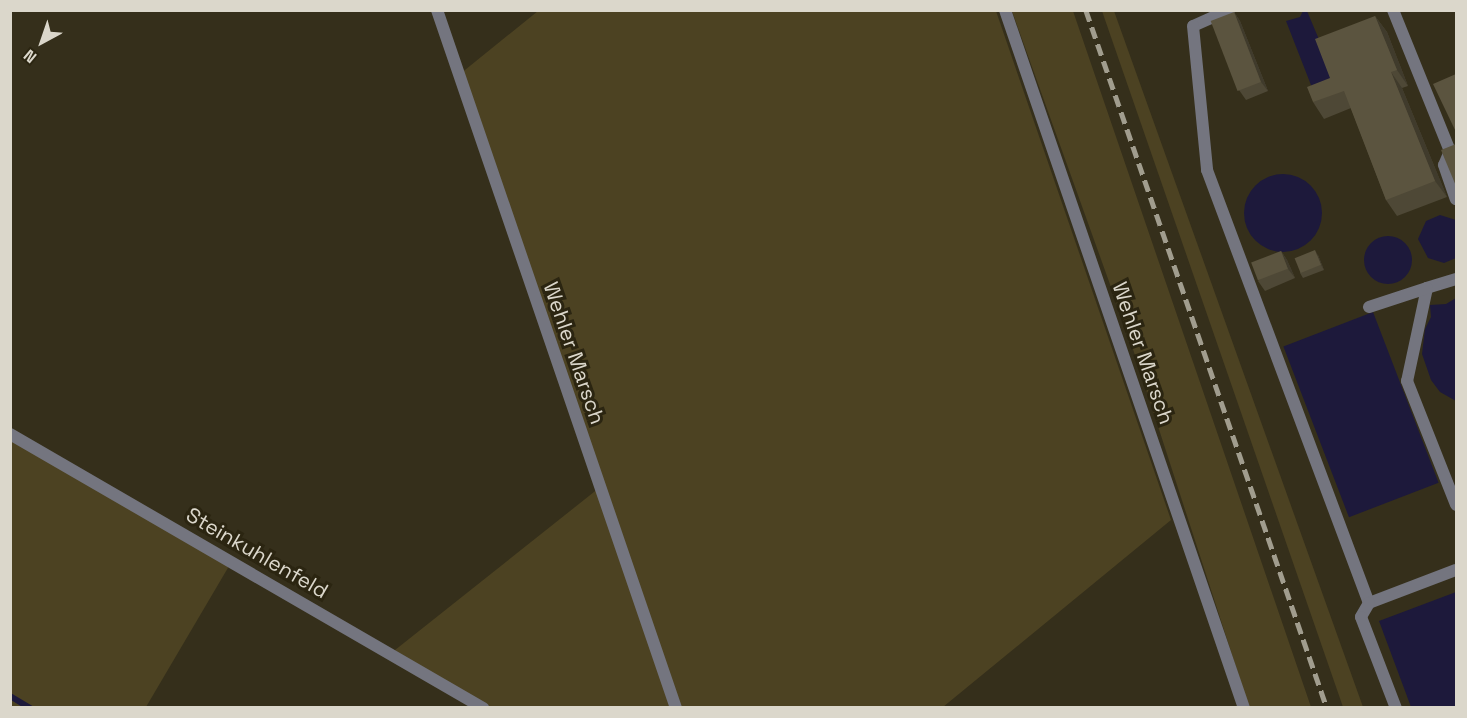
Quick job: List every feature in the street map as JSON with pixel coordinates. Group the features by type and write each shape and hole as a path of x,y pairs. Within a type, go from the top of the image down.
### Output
{"street":[{"name":"Wehler Marsch","path":"437,10 676,708"},
{"name":"Wehler Marsch","path":"1005,10 1244,708"},
{"path":"1229,10 1193,26 1207,170 1369,603"},
{"path":"1393,10 1450,151 1444,165 1456,199"},
{"path":"1369,307 1456,279"},
{"path":"1427,288 1407,381 1456,505"},
{"name":"Steinkuhlenfeld","path":"10,434 483,708"},
{"path":"1396,708 1361,617 1369,603 1456,570"}],"shaded area":[{"path":"538,11 996,11 1171,520 943,707 483,707 390,654 599,488 460,74"},
{"path":"1012,11 1073,11 1311,707 1249,707 1131,343"},
{"path":"1102,11 1114,11 1363,707 1343,707"},
{"path":"1303,11 1307,11 1342,94 1318,103 1286,21 1300,17"},
{"path":"1275,174 1291,174 1305,180 1316,191 1322,205 1322,221 1316,235 1305,246 1291,252 1275,252 1261,246 1250,235 1244,221 1244,205 1250,191 1261,180"},
{"path":"1440,215 1456,220 1456,258 1444,263 1428,258 1418,239 1426,221"},
{"path":"1388,236 1405,243 1412,260 1405,277 1388,284 1371,277 1364,260 1371,243"},
{"path":"1456,298 1456,401 1440,392 1431,380 1422,354 1425,329 1431,317 1430,305 1446,304"},
{"path":"1373,312 1439,483 1349,517 1283,346"},
{"path":"10,434 232,561 146,707 11,707"},
{"path":"1456,592 1456,707 1411,707 1379,621"}],"building":[{"path":"1234,12 1261,82 1238,91 1211,21"},
{"path":"1375,16 1397,70 1391,72 1435,181 1386,200 1344,91 1313,102 1307,87 1330,78 1315,39"},
{"path":"1456,74 1456,132 1433,84"},
{"path":"1456,144 1456,186 1441,150"},
{"path":"1315,250 1321,265 1301,273 1295,258"},
{"path":"1281,251 1288,269 1258,280 1251,262"}],"waterway":[{"path":"10,696 30,708"}],"railway":[{"path":"1086,10 1327,708"}]}
